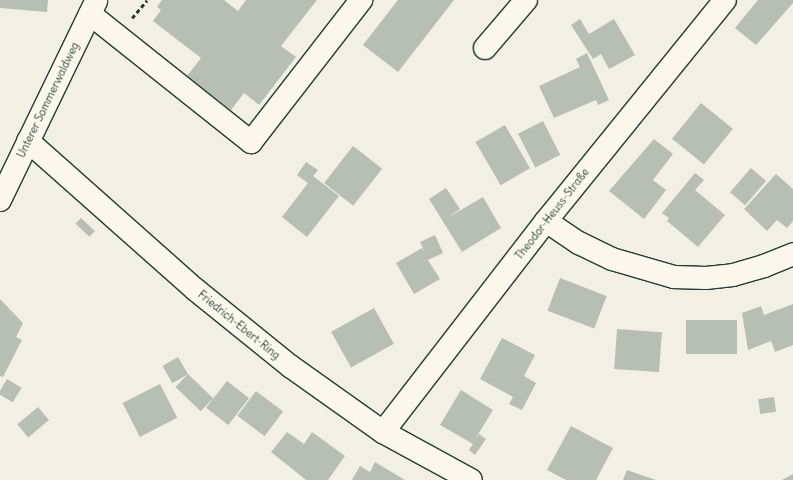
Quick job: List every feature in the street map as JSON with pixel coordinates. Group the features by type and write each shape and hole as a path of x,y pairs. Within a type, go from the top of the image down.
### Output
{"street":[{"path":"93,7 250,142 361,0"},
{"path":"485,48 526,0"},
{"name":"Theodor-Heuss-Straße","path":"383,432 546,221 725,0"},
{"name":"Unterer Sommerwaldweg","path":"0,200 93,7"},
{"name":"Friedrich-Ebert-Ring","path":"28,141 245,331 383,432 471,480"},
{"path":"546,221 579,243 612,259 674,277 706,278 733,275 793,254"}],"path":[{"path":"143,5 147,0"}],"building":[{"path":"0,0 48,0 47,12 0,8"},
{"path":"162,0 224,0 238,11 246,0 317,0 281,46 296,57 259,105 244,93 231,110 187,76 201,58 153,21 161,10 157,7"},
{"path":"398,0 454,0 398,72 363,45"},
{"path":"758,0 793,0 793,3 756,45 735,28"},
{"path":"580,19 589,34 614,19 635,55 609,69 601,54 593,59 571,25"},
{"path":"587,53 609,100 598,105 596,100 554,118 539,86 580,67 576,59"},
{"path":"701,103 733,129 704,165 672,139"},
{"path":"543,121 560,155 535,168 518,134"},
{"path":"505,125 530,168 501,185 476,142"},
{"path":"654,139 673,154 653,180 666,190 644,219 609,191"},
{"path":"353,146 382,169 353,206 324,183"},
{"path":"306,162 318,170 313,176 339,196 307,237 282,217 308,183 297,175"},
{"path":"751,168 766,181 745,205 730,192"},
{"path":"695,173 704,180 695,190 725,215 698,247 667,221 669,218 662,213"},
{"path":"776,174 793,189 793,221 787,228 777,220 767,231 744,209"},
{"path":"446,188 460,209 447,218 483,197 501,228 462,252 429,199"},
{"path":"81,218 95,231 89,237 76,224"},
{"path":"435,235 443,253 428,260 440,279 414,294 396,263 422,248 425,253 420,242"},
{"path":"560,278 607,296 594,329 547,311"},
{"path":"0,299 23,323 16,337 22,340 3,377 0,376"},
{"path":"793,304 793,345 775,352 771,341 748,350 742,313 761,306 764,315"},
{"path":"374,308 394,344 351,368 331,332"},
{"path":"686,320 737,320 737,354 686,354"},
{"path":"617,329 662,332 659,372 614,369"},
{"path":"502,338 535,355 524,376 536,383 522,410 509,404 513,397 480,379"},
{"path":"178,357 188,374 172,383 162,366"},
{"path":"188,374 213,398 201,411 175,387"},
{"path":"7,379 22,388 13,402 0,395 0,391"},
{"path":"227,381 249,398 228,425 206,408"},
{"path":"160,384 177,418 140,437 123,403"},
{"path":"461,390 493,410 474,441 479,434 486,439 475,455 469,450 473,444 440,425"},
{"path":"256,391 283,411 264,436 237,416"},
{"path":"774,397 776,412 760,414 758,399"},
{"path":"38,407 49,420 28,437 17,424"},
{"path":"571,426 613,448 596,480 566,480 547,470"},
{"path":"287,432 304,444 312,432 345,456 328,480 306,480 271,452"},
{"path":"375,462 405,480 352,480 360,466 370,472"},
{"path":"627,470 656,480 623,480"},
{"path":"793,474 793,480 782,480"}]}
